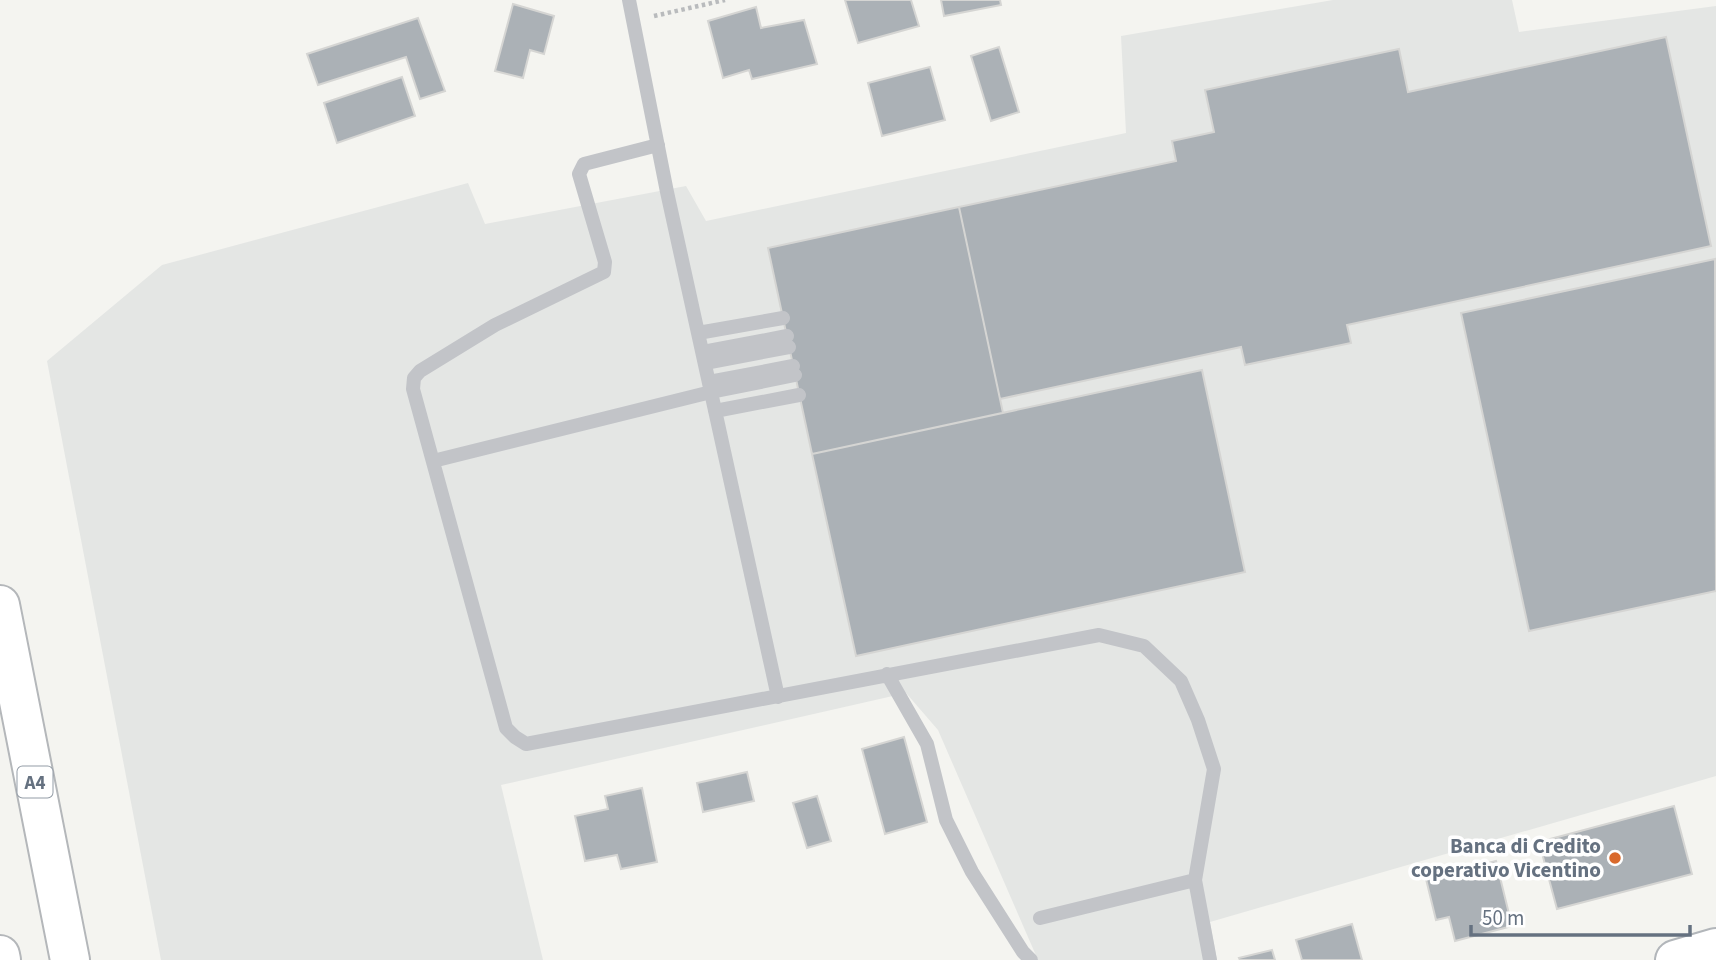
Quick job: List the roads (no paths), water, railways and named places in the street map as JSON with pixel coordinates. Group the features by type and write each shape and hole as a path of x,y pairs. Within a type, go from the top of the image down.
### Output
{"main road":[{"name":"A4","path":"0,605 70,960"},
{"path":"1675,960 1716,948"},
{"path":"0,955 1,960"}],"lane":[{"path":"630,4 658,145 778,696"},
{"path":"658,145 584,164 579,174 605,262 604,272 495,325 420,371 414,378 413,389 506,728 526,744 1099,635 1144,646 1181,681 1198,720 1213,769 1195,880 1210,960"},
{"path":"707,372 791,356"},
{"path":"707,372 791,356"},
{"path":"433,461 707,372 791,356"},
{"path":"887,674 927,744 946,820 967,862 1023,952 1031,960"},
{"path":"1041,918 1195,880"}],"place":[{"name":"Banca di Credito coperativo Vicentino","path":"1615,858"}]}
